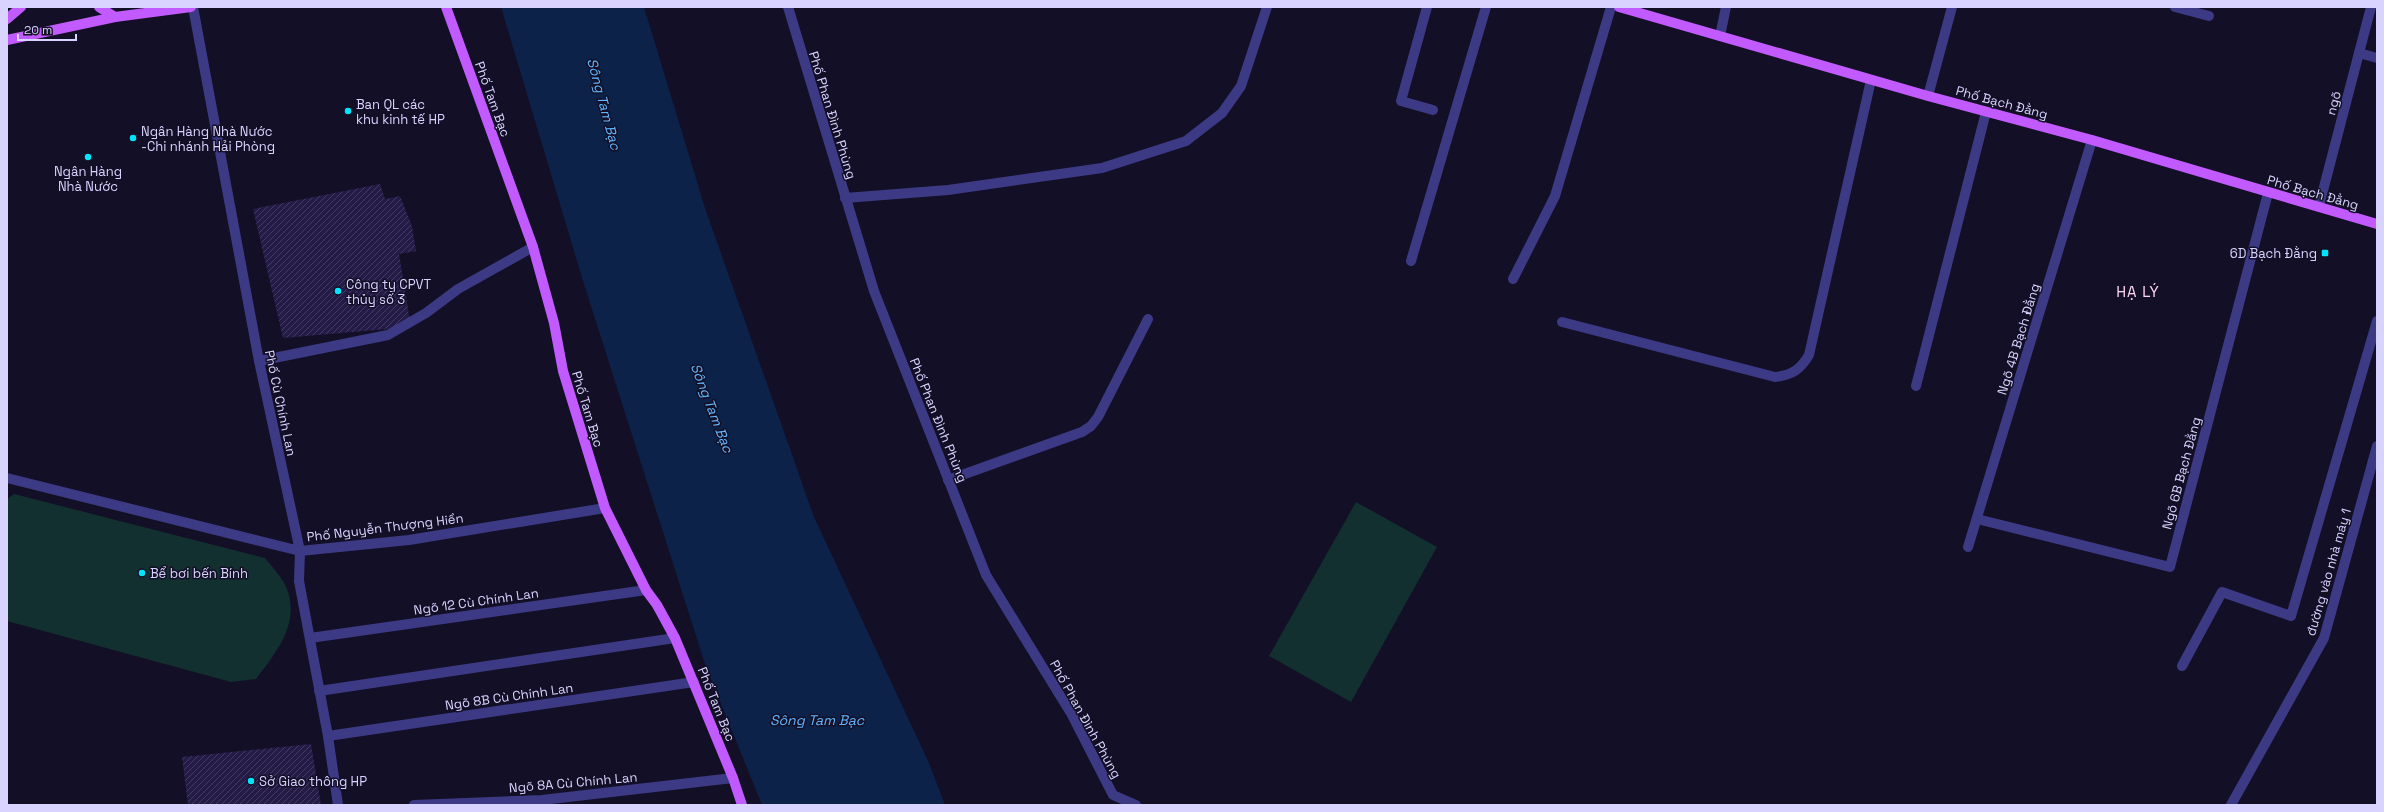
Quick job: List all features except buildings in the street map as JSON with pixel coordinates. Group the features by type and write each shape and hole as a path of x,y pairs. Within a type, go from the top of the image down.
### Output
{"main road":[{"path":"7,19 20,7"},
{"path":"99,7 115,17"},
{"path":"7,40 115,17 192,7"},
{"name":"Phố Tam Bạc","path":"446,7 533,247 554,323 563,371 605,508 646,590 657,605 675,638 733,778 742,805"},
{"name":"Phố Bạch Đằng","path":"1619,7 1871,80 2092,140 2377,224"}],"street":[{"name":"Phố Cù Chính Lan","path":"192,7 259,361 300,551 299,581 328,736 338,805"},
{"name":"Phố Phan Đình Phùng","path":"788,7 874,291 986,575 1072,715 1113,795 1136,805"},
{"path":"845,198 948,190 1102,168 1186,141 1222,113 1241,86 1266,7"},
{"path":"1427,7 1401,101 1433,110"},
{"path":"1411,261 1486,7"},
{"path":"1513,279 1555,196 1610,7"},
{"path":"1720,36 1726,7"},
{"path":"1928,96 1952,7"},
{"path":"2175,7 2209,16"},
{"name":"ngõ","path":"2319,206 2372,7"},
{"path":"2359,53 2377,58"},
{"path":"1562,322 1775,377 1789,376 1801,367 1809,355 1871,80"},
{"path":"1916,386 1986,112"},
{"name":"Ngõ 4B Bạch Đằng","path":"1968,546 2092,140"},
{"name":"Ngõ 6B Bạch Đằng","path":"1977,519 2170,567 2268,193"},
{"path":"259,361 388,335 426,313 458,289 533,247"},
{"path":"948,480 1082,432 1091,426 1098,417 1148,319"},
{"path":"2182,666 2222,592 2291,616 2377,321"},
{"name":"đường vào nhà máy 1","path":"2231,805 2324,638 2377,446"},
{"name":"Phố Nguyễn Thượng Hiền","path":"7,478 300,551 409,540 605,508"},
{"name":"Ngõ 12 Cù Chính Lan","path":"310,638 646,590"},
{"path":"319,691 675,638"},
{"name":"Ngõ 8B Cù Chính Lan","path":"328,736 694,682"},
{"name":"Ngõ 8A Cù Chính Lan","path":"414,805 542,800 733,778"}],"green space":[{"name":"Bể bơi bến Bính","path":"14,494 265,558 283,581 287,589 290,602 288,626 278,648 256,679 231,682 7,621 7,499"},
{"path":"1356,502 1437,547 1351,702 1269,656"}],"water":[{"name":"Sông Tam Bạc","path":"501,7 644,7 705,208 814,517 929,763 945,805 762,805 705,664 583,281"}],"place":[{"name":"Ban QL các khu kinh tế HP","path":"348,111"},
{"name":"Ngân Hàng Nhà Nước -Chi nhánh Hải Phòng","path":"133,138"},
{"name":"Ngân Hàng Nhà Nước","path":"88,157"},
{"name":"6D Bạch Đằng","path":"2325,253"},
{"name":"Công ty CPVT thủy số 3","path":"338,291"},
{"name":"Bể bơi bến Bính","path":"142,573"},
{"name":"Sở Giao thông HP","path":"251,781"}],"district":[{"name":"HẠ LÝ","path":"2138,292"}]}
